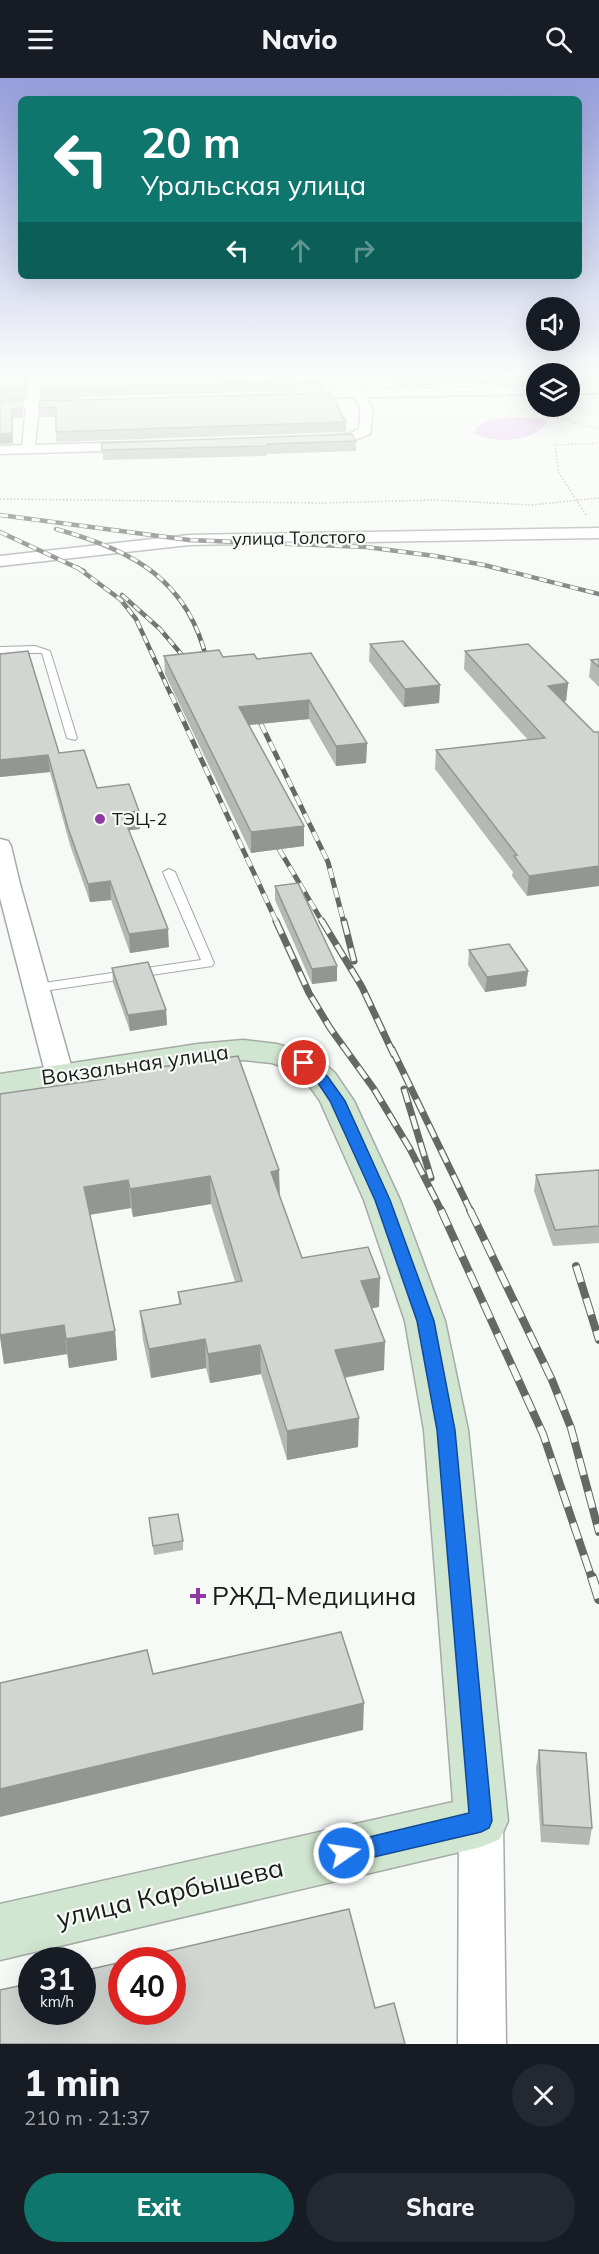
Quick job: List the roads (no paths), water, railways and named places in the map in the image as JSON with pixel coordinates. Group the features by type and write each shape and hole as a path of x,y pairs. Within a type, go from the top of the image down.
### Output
{"street":[{"name":"улица Толстого","path":"0,561 189,540 599,533"},
{"path":"0,846 4,884 37,988 60,1076"},
{"name":"Вокзальная улица","path":"0,1084 198,1054 243,1050 277,1054 304,1063 323,1080 338,1101 382,1200 425,1321 446,1430 481,1821"},
{"path":"481,1821 482,2044"},
{"name":"улица Карбышева","path":"0,1932 481,1821"}],"lane":[{"path":"0,650 45,651 72,738"},
{"path":"37,988 208,963 169,873"}],"railway":[{"path":"11,516 0,515 189,540 366,547 435,556 484,565 599,594"},
{"path":"56,529 109,547 153,572 171,589 186,609 198,633 207,661"},
{"path":"0,532 79,569"},
{"path":"79,569 84,571"},
{"path":"79,569 121,600 136,619 171,695"},
{"path":"122,595 160,629 193,668"},
{"path":"171,694 277,923"},
{"path":"261,724 328,862 344,923"},
{"path":"279,849 323,923"},
{"path":"276,921 309,993 330,1028 374,1089 410,1149 441,1210"},
{"path":"322,921 362,987 394,1055"},
{"path":"344,921 354,961"},
{"path":"392,1049 471,1212"},
{"path":"404,1089 431,1178"},
{"path":"441,1210 543,1434 592,1579"},
{"path":"470,1210 552,1380 571,1428 599,1532"},
{"path":"576,1266 599,1340"},
{"path":"592,1577 599,1599"}],"place":[{"name":"ТЭЦ-2","path":"100,819"},
{"name":"РЖД-Медицина","path":"198,1596"}]}
